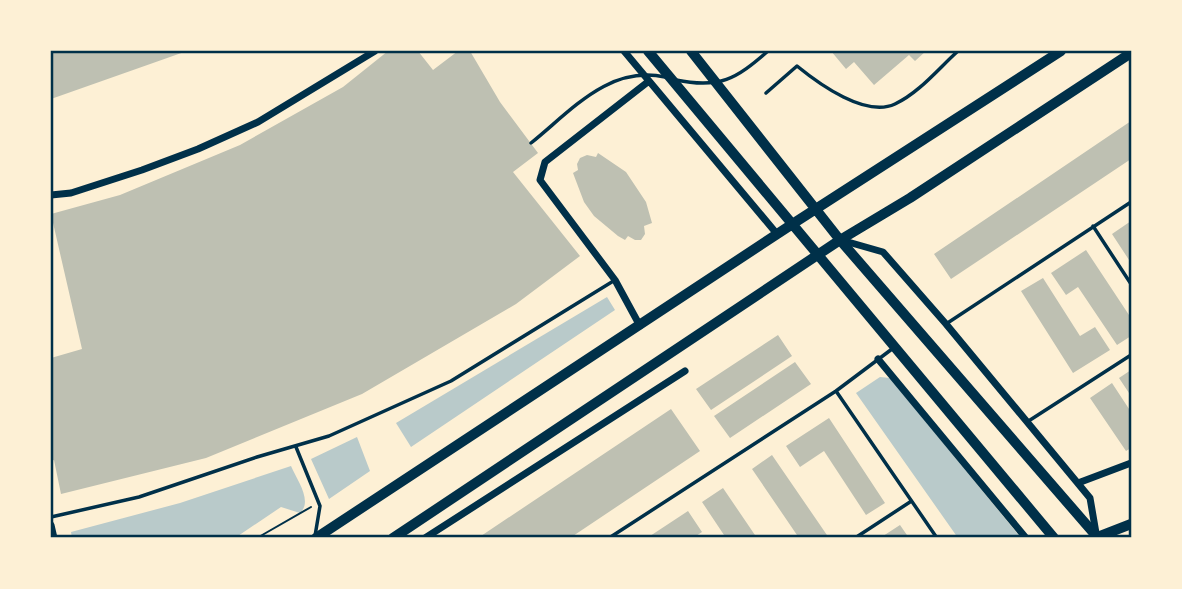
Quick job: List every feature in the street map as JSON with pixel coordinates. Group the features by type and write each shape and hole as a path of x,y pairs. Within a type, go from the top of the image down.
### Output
{"main road":[{"path":"648,51 1054,538"},
{"path":"691,51 840,240 1096,538 1131,524"},
{"path":"315,538 1061,51"},
{"path":"393,538 840,240 910,198 1131,53"}],"street":[{"path":"51,195 71,192 142,170 246,128 375,51"},
{"path":"624,51 777,234"},
{"path":"640,326 615,280 540,180 545,162 649,81"},
{"path":"840,240 883,252 946,324 1090,498 1096,538"},
{"path":"878,359 1026,538"},
{"path":"425,538 685,371"},
{"path":"1078,483 1131,463"},
{"path":"51,524 54,538"}],"lane":[{"path":"531,143 605,84 622,77 640,74 695,84 723,82 747,70 768,51"},
{"path":"765,93 797,66 820,85 846,97 874,107 894,105 912,93 958,51"},
{"path":"946,324 1131,202"},
{"path":"1093,226 1131,284"},
{"path":"51,517 139,497 329,436 451,381 615,280"},
{"path":"609,538 836,391 894,348"},
{"path":"1027,423 1131,355"},
{"path":"836,391 936,538"},
{"path":"296,447 320,506 315,538"},
{"path":"855,538 910,502"}],"path":[{"path":"257,538 319,502"}],"shaded area":[{"path":"607,297 615,310 411,447 396,423"},
{"path":"880,377 890,378 1021,538 958,538 856,393"},
{"path":"357,437 370,471 329,499 311,459"},
{"path":"291,466 300,484 304,508 300,513 281,507 235,538 72,538 71,532 180,503"}],"building":[{"path":"51,51 187,51 51,99"},
{"path":"388,51 418,51 433,70 458,51 470,51 500,102 538,153 513,172 580,256 516,304 362,394 206,458 61,494 54,460 51,461 51,358 82,349 51,214 120,195 240,145 343,87"},
{"path":"831,51 926,51 915,61 909,55 874,85 854,62 846,69"},
{"path":"1131,121 1131,159 951,279 934,254"},
{"path":"598,153 626,172 646,202 652,223 644,226 645,234 641,240 628,236 625,240 618,236 594,216 584,202 573,173 578,170 580,158 587,155 596,157"},
{"path":"1131,221 1131,263 1112,234"},
{"path":"1086,250 1131,318 1131,336 1117,345 1078,287 1066,295 1051,273"},
{"path":"1043,278 1080,336 1095,327 1110,350 1073,373 1021,291"},
{"path":"778,335 792,356 711,410 696,389"},
{"path":"795,362 811,384 730,438 714,416"},
{"path":"1131,370 1131,396 1119,378"},
{"path":"1112,383 1131,412 1131,448 1126,451 1090,398"},
{"path":"671,409 700,451 570,538 478,538"},
{"path":"829,418 885,503 866,515 824,451 800,467 786,446"},
{"path":"772,455 829,538 799,538 752,469"},
{"path":"723,488 757,538 726,538 702,502"},
{"path":"688,511 702,532 693,538 647,538"},
{"path":"900,525 909,538 880,538"}]}
